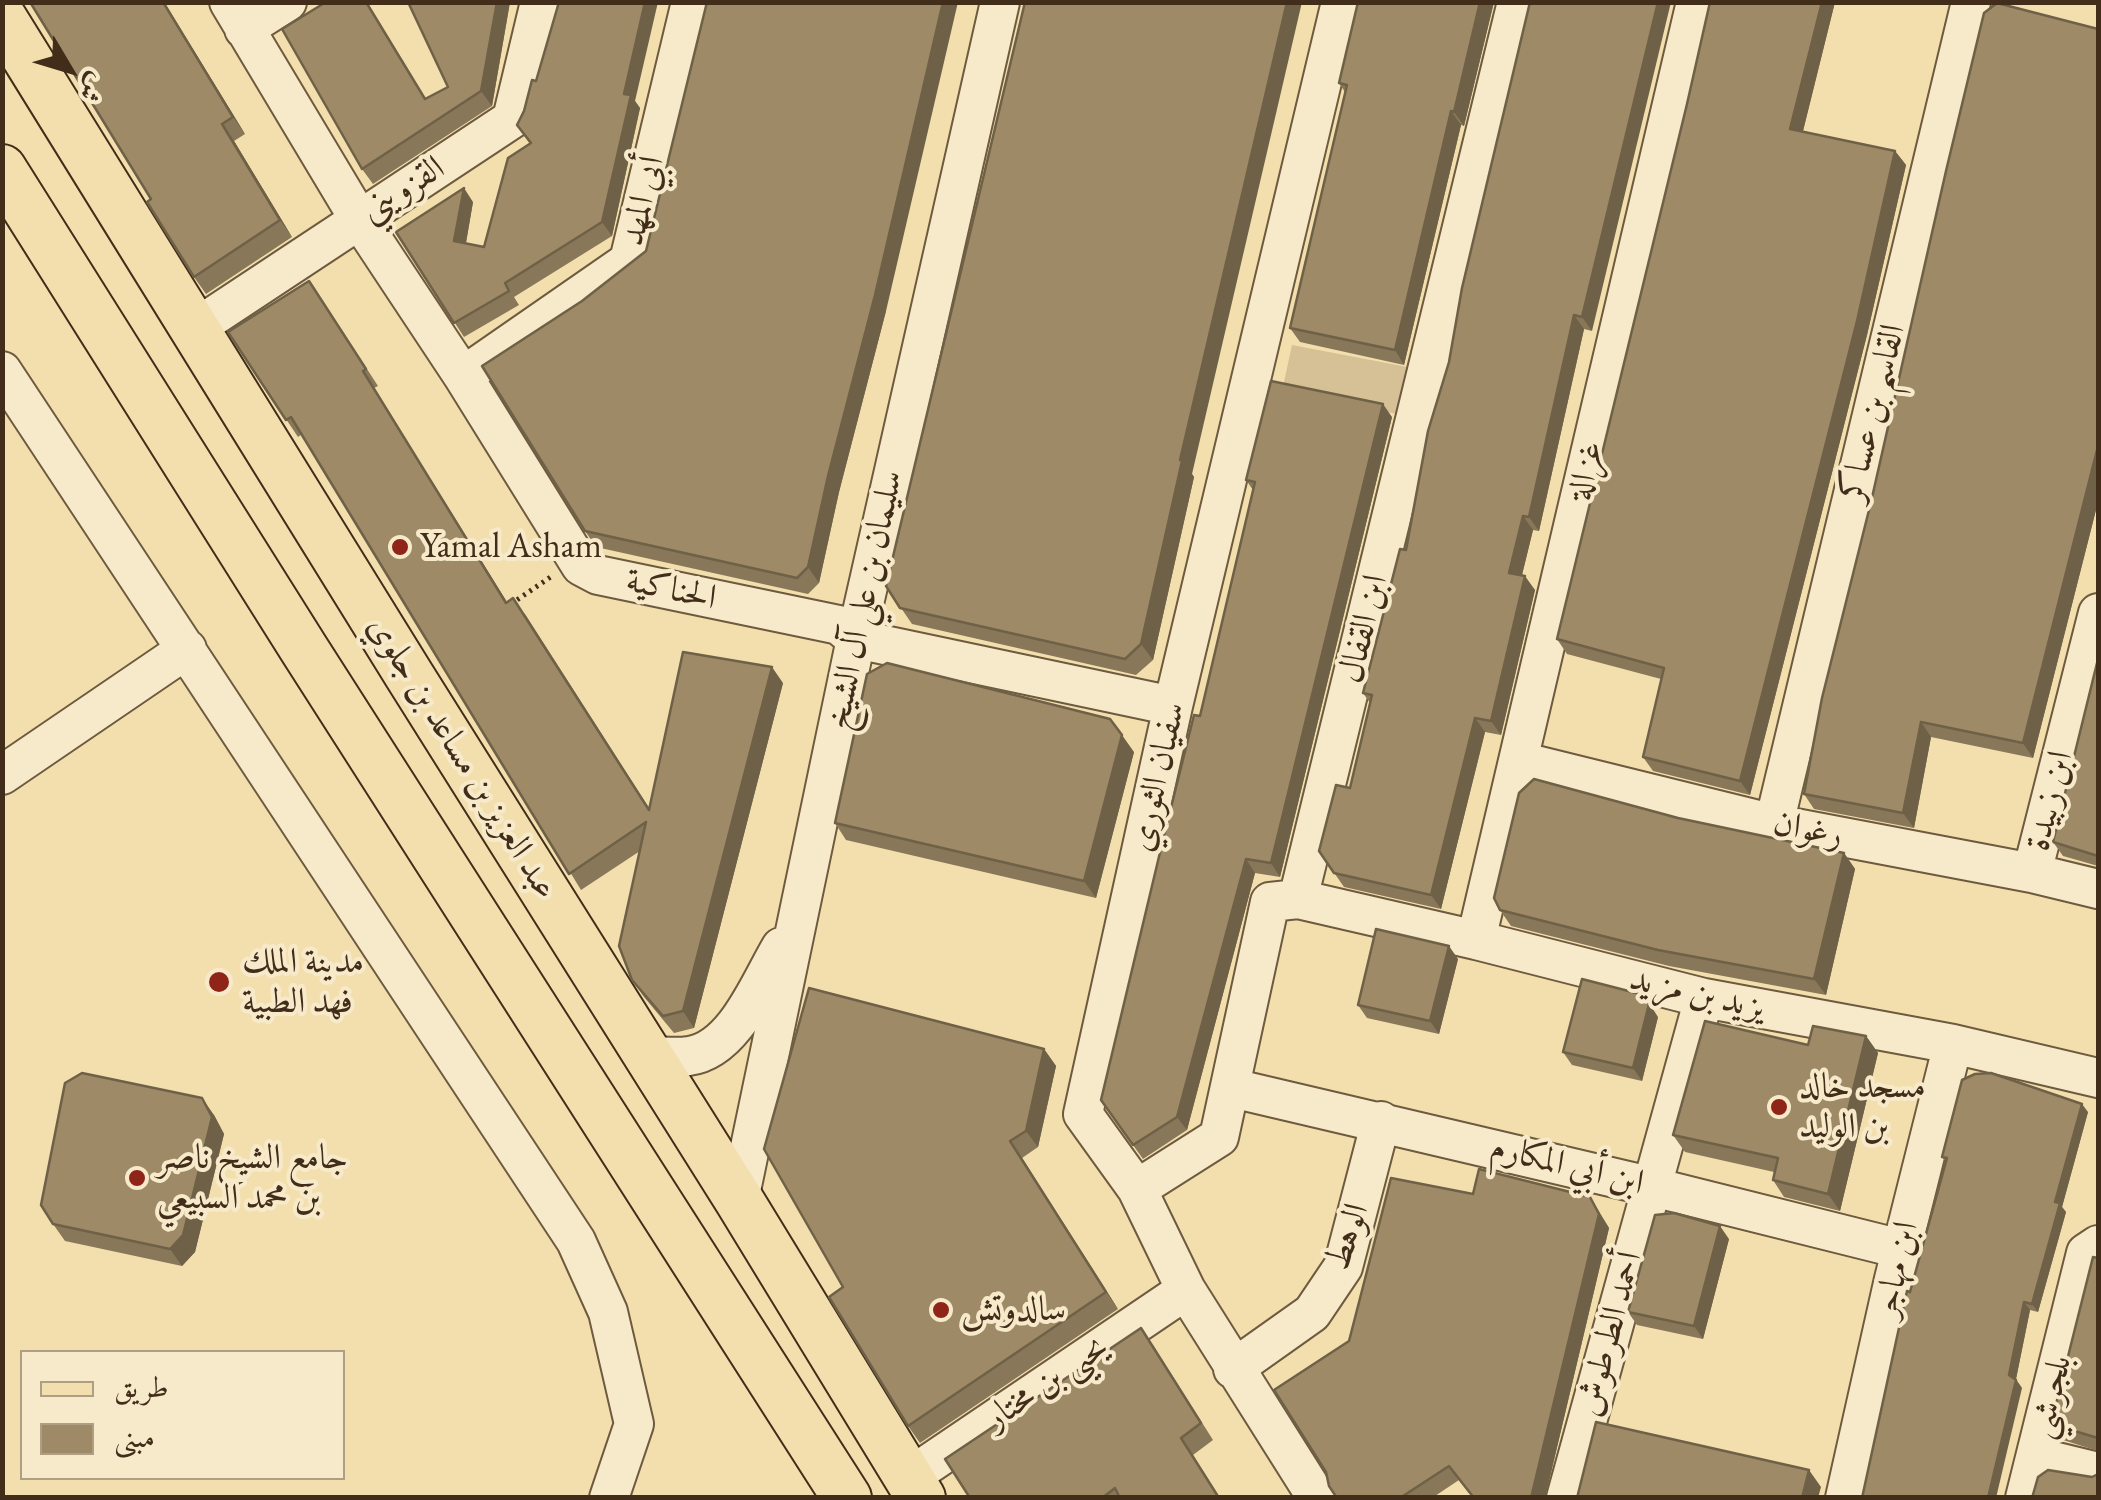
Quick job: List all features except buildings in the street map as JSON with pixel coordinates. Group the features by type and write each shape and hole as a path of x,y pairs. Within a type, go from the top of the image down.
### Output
{"main road":[{"name":"عبد العزيز بن مساعد بن جلوي","path":"2,18 650,1056 914,1488"},
{"name":"عبد العزيز بن مساعد بن جلوي","path":"2,170 841,1495"}],"street":[{"path":"287,2 236,16 575,560"},
{"name":"القزويني","path":"194,330 512,119 540,2"},
{"name":"أبي المهد","path":"463,376 629,261 691,2"},
{"name":"سليمان بن علي آل الشيخ","path":"739,1200 856,639 1000,2"},
{"name":"سفيان الثوري","path":"1317,1498 1186,1290 1137,1189 1083,1114 1174,706 1342,2"},
{"name":"ابن القفال","path":"1298,900 1517,2"},
{"name":"غزالة","path":"1476,940 1696,2"},
{"name":"القاسم بن عساكر","path":"1774,824 1971,2"},
{"path":"8,394 188,649 576,1241 608,1312 634,1424 609,1498"},
{"name":"الحناكية","path":"575,560 598,575 839,625 856,639 1174,706"},
{"name":"ابن زبيدة","path":"2032,873 2098,613"},
{"path":"2,775 188,649"},
{"name":"رغوان","path":"1520,761 1774,824 2032,873 2098,890"},
{"path":"1137,1189 1219,1136 1270,902 1298,900"},
{"name":"يزيد بن مزيد","path":"1298,900 1704,998 1952,1044 2098,1078"},
{"path":"650,1056 692,1056 734,1030 795,923"},
{"name":"أحمد الطرطوش","path":"1566,1498 1704,998"},
{"name":"ابن مهاجر","path":"1845,1498 1952,1044"},
{"name":"ابن أبي المكارم","path":"1232,1088 1901,1248"},
{"name":"الوهط","path":"1234,1369 1312,1313 1342,1268 1381,1121"},
{"name":"بلجرشي","path":"2026,1498 2086,1253 2098,1246"},
{"name":"يحيى بن مختار","path":"914,1488 1186,1290"},
{"path":"2036,1457 2098,1472"}],"path":[{"path":"499,612 575,560"}],"shaded area":[{"path":"1292,345 1413,368 1402,415 1282,391"}],"place":[{"name":"Yamal Asham","path":"400,547"},
{"name":"مدينة الملك فهد الطبية","path":"219,982"},
{"name":"مسجد خالد بن الوليد","path":"1779,1107"},
{"name":"جامع الشيخ ناصر بن محمد السبيعي","path":"137,1178"},
{"name":"سالدوتش","path":"941,1310"}]}
